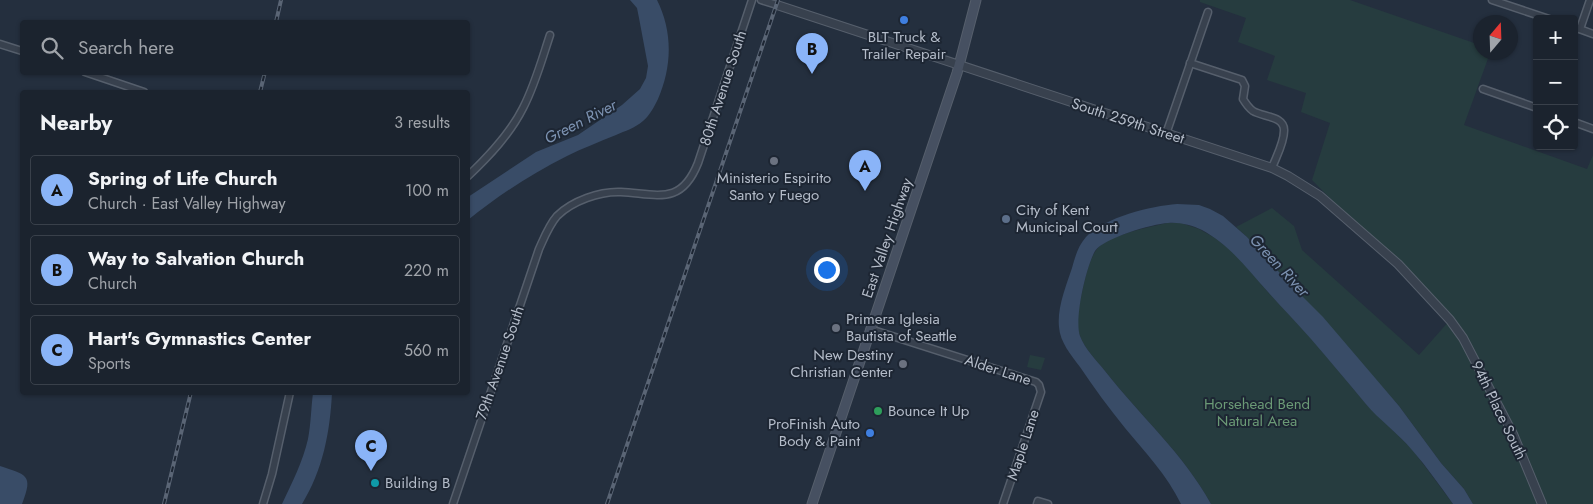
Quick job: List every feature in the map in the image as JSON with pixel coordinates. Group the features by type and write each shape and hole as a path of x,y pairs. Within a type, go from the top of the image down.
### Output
{"main road":[{"name":"East Valley Highway","path":"812,504 960,66 976,0"}],"street":[{"name":"80th Avenue South","path":"551,223 565,210 583,200 610,192 650,195 668,194 681,189 690,180 752,0"},
{"name":"South 259th Street","path":"761,0 1272,168 1320,196 1398,264 1450,320"},
{"path":"1492,0 1537,15"},
{"path":"1578,26 1590,0"},
{"path":"1166,134 1208,12"},
{"path":"1578,28 1593,34"},
{"path":"470,174 500,142 517,119 527,99 550,35"},
{"path":"0,44 20,50"},
{"path":"1190,62 1242,80 1245,86 1243,99 1250,109 1276,119 1282,124 1284,132 1272,168"},
{"path":"94,75 138,90"},
{"path":"1483,89 1533,107"},
{"path":"1578,123 1593,129"},
{"name":"79th Avenue South","path":"453,504 539,249 551,223"},
{"name":"94th Place South","path":"1450,320 1464,338 1513,434 1542,504"},
{"name":"Alder Lane","path":"870,329 1036,382 1040,385"},
{"name":"Maple Lane","path":"1003,504 1040,392 1040,385"},
{"path":"263,504 273,471 289,395"},
{"path":"1037,504 1038,501 1048,504"}],"green space":[{"path":"1200,0 1350,0 1473,43 1473,60 1487,60 1464,125 1587,169 1593,155 1593,504 1473,504 1464,489 1441,463 1399,406 1236,227 1272,208 1294,226 1302,250 1419,355 1450,320 1312,180 1330,123 1301,112 1306,93 1267,80 1275,56 1238,42 1246,18 1200,2"},
{"name":"Horsehead Bend Natural Area","path":"1167,223 1181,223 1199,229 1215,238 1237,255 1367,405 1412,449 1453,504 1211,504 1188,468 1090,353 1083,343 1078,328 1078,311 1085,278 1097,249 1102,244 1120,236"},
{"path":"1030,355 1045,358 1041,370 1027,367"}],"water":[{"path":"630,0 657,0 666,24 668,37 669,50 666,75 663,87 650,114 633,127 573,153 541,170 491,202 470,218 470,196 536,152 578,135 622,105 640,89 646,78 648,66 637,8"},
{"path":"1177,204 1199,205 1210,209 1223,216 1247,237 1323,317 1399,406 1441,463 1464,489 1473,504 1453,504 1412,450 1370,409 1311,339 1230,250 1202,230 1185,224 1172,223 1129,232 1108,241 1095,251 1082,293 1079,328 1082,341 1091,354 1188,468 1211,504 1181,504 1162,474 1113,413 1070,353 1061,338 1059,320 1062,297 1076,256 1086,237 1094,230 1116,218 1154,207"},
{"path":"313,395 332,395 327,436 315,478 302,504 282,504 297,472 306,447"},
{"path":"0,466 22,474 25,477 27,487 22,504 0,504"}],"railway":[{"path":"276,20 281,0"},
{"path":"607,504 778,0"},
{"path":"260,90 264,75"},
{"path":"164,504 190,395"}],"place":[{"name":"BLT Truck & Trailer Repair","path":"904,20"},
{"name":"Way to Salvation Church","path":"812,74"},
{"name":"Ministerio Espirito Santo y Fuego","path":"774,161"},
{"name":"Spring of Life Church","path":"865,191"},
{"name":"City of Kent Municipal Court","path":"1006,219"},
{"name":"Primera Iglesia Bautista of Seattle","path":"836,328"},
{"name":"New Destiny Christian Center","path":"903,364"},
{"name":"Bounce It Up","path":"878,411"},
{"name":"ProFinish Auto Body & Paint","path":"870,433"},
{"name":"Hart's Gymnastics Center","path":"371,471"},
{"name":"Building B","path":"375,483"}],"water label":[{"name":"Green River","path":"580,121"},
{"name":"Green River","path":"1280,265"}]}
